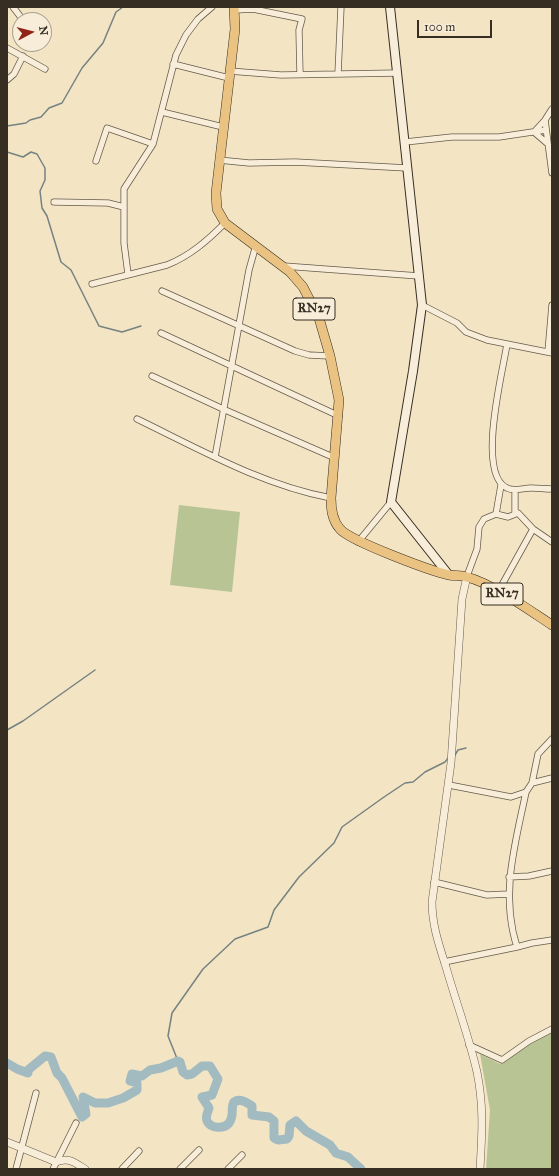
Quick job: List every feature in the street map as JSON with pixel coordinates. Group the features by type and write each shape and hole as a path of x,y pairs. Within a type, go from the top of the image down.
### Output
{"main road":[{"path":"390,7 422,305 413,371 391,502 448,574"},
{"name":"RN27","path":"234,8 235,30 219,160 216,192 217,209 225,223 284,266 303,287 319,318 330,356 339,400 339,416 331,498 331,508 334,520 341,530 358,542 448,574 467,576 498,592 552,625"}],"street":[{"path":"128,274 124,243 124,189 153,144 173,64 186,35 198,19 212,7"},
{"path":"338,74 341,7"},
{"path":"234,8 270,10 302,19 299,30 300,74"},
{"path":"7,48 45,69"},
{"path":"7,80 14,74 23,56"},
{"path":"173,64 229,74 281,75 398,73"},
{"path":"534,132 545,120 552,109"},
{"path":"162,112 223,127"},
{"path":"545,120 552,173"},
{"path":"96,161 107,128 153,144"},
{"path":"405,142 452,137 499,137 546,130"},
{"path":"534,132 548,144"},
{"path":"219,160 249,163 295,162 407,168"},
{"path":"54,202 108,204 124,208"},
{"path":"92,284 167,265 178,260 206,242 225,223"},
{"path":"215,457 249,270 256,245"},
{"path":"284,266 419,276"},
{"path":"162,291 295,351 308,355 330,356"},
{"path":"422,305 457,323 466,332 507,344 550,352 552,305"},
{"path":"161,333 231,367 339,416"},
{"path":"496,514 501,485 494,467 491,440 493,420 507,344"},
{"path":"152,376 334,458"},
{"path":"137,419 249,473 312,494 331,498"},
{"path":"501,485 508,489 515,490 531,488 552,490"},
{"path":"514,514 515,490"},
{"path":"358,542 391,502"},
{"path":"480,1169 483,1119 482,1098 469,1045 432,917 434,882 449,785 462,599 467,576 477,549 484,519 496,514 508,517 514,514 522,516 533,529 552,542"},
{"path":"498,592 533,529"},
{"path":"516,948 512,932 509,877 526,792 532,783 538,754 552,739"},
{"path":"532,783 552,778"},
{"path":"449,785 511,797 526,792"},
{"path":"509,877 529,876 552,871"},
{"path":"434,882 487,894 509,894"},
{"path":"444,962 516,948 532,942 552,940"},
{"path":"469,1045 502,1060 529,1041 552,1029"},
{"path":"16,1169 36,1092"},
{"path":"55,1166 76,1123"},
{"path":"7,1142 55,1166"},
{"path":"180,1169 200,1150"},
{"path":"122,1169 139,1151"},
{"path":"228,1169 242,1155"},
{"path":"55,1166 64,1159 71,1160 85,1169"}],"green space":[{"path":"179,505 240,512 232,592 170,585"},
{"path":"552,1030 552,1168 486,1169 490,1110 480,1054 500,1064"}],"waterway":[{"path":"7,126 26,123 30,120 41,117 49,108 62,103 82,68 103,43 116,12 123,7"},
{"path":"7,152 23,157 31,152 37,154 45,168 45,180 40,191 42,208 47,216 61,262 71,270 99,326 122,332 141,326"},
{"path":"7,730 23,721 95,670"},
{"path":"455,755 458,750 466,748"},
{"path":"178,1061 168,1036 172,1013 203,969 235,939 268,927 274,910 299,877 334,843 342,827 405,783 413,782 425,772 445,762 449,757"},
{"path":"7,1063 28,1073 28,1070 45,1056 51,1057 57,1073 62,1078 82,1117 86,1114 83,1097 95,1103 108,1103 123,1098 137,1090 137,1083 130,1081 132,1074 142,1076 150,1070 161,1068 178,1061 180,1062 183,1072 187,1075 192,1074 202,1066 210,1066 218,1079 212,1095 202,1097 209,1108 206,1119 211,1126 221,1127 227,1125 232,1117 232,1107 234,1102 238,1100 243,1101 252,1106 252,1115 269,1117 274,1121 274,1138 278,1140 287,1139 289,1136 290,1125 296,1121 306,1131 330,1145 336,1153 348,1157 361,1169"}]}
